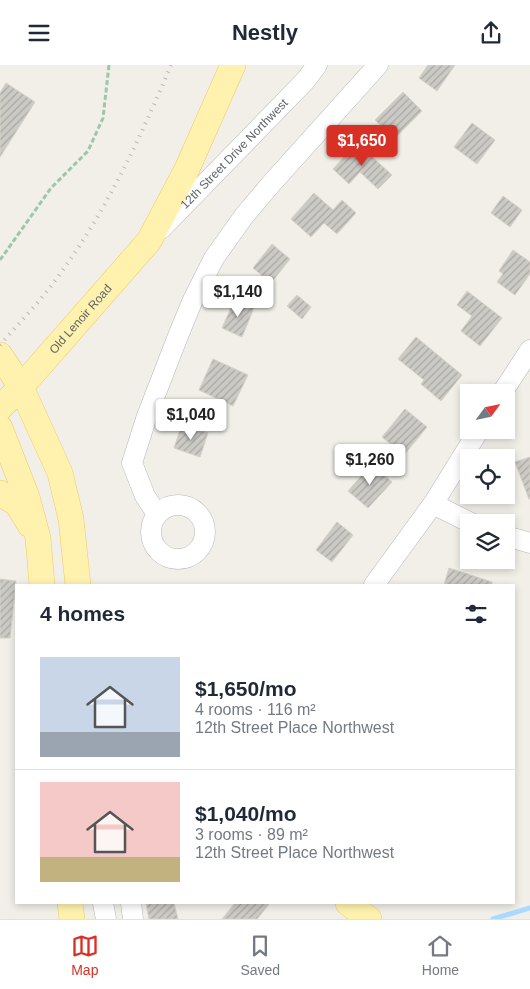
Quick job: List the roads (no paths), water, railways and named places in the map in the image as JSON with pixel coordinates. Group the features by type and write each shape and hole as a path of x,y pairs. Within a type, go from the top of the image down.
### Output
{"main road":[{"name":"Old Lenoir Road","path":"21,387 150,241 187,169 233,65"},
{"path":"0,355 21,387 60,473 71,519 78,584"},
{"path":"0,408 21,387"},
{"path":"0,428 27,497 38,538 42,584"},
{"path":"0,493 17,504 38,538"},
{"path":"70,904 72,919"},
{"path":"349,904 370,919"}],"street":[{"name":"12th Street Drive Northwest","path":"150,241 305,81 317,65"},
{"path":"157,514 145,495 132,463 146,416 192,302 214,259 244,216 270,184 378,65"},
{"path":"508,384 530,350"},
{"path":"375,584 433,505 473,439"},
{"path":"433,505 460,518"},
{"path":"515,539 530,543"},
{"path":"103,904 106,919"},
{"path":"130,904 133,919"}],"waterway":[{"path":"493,919 530,908"}],"railway":[{"path":"0,345 48,290 89,231 133,150 171,65"}]}
